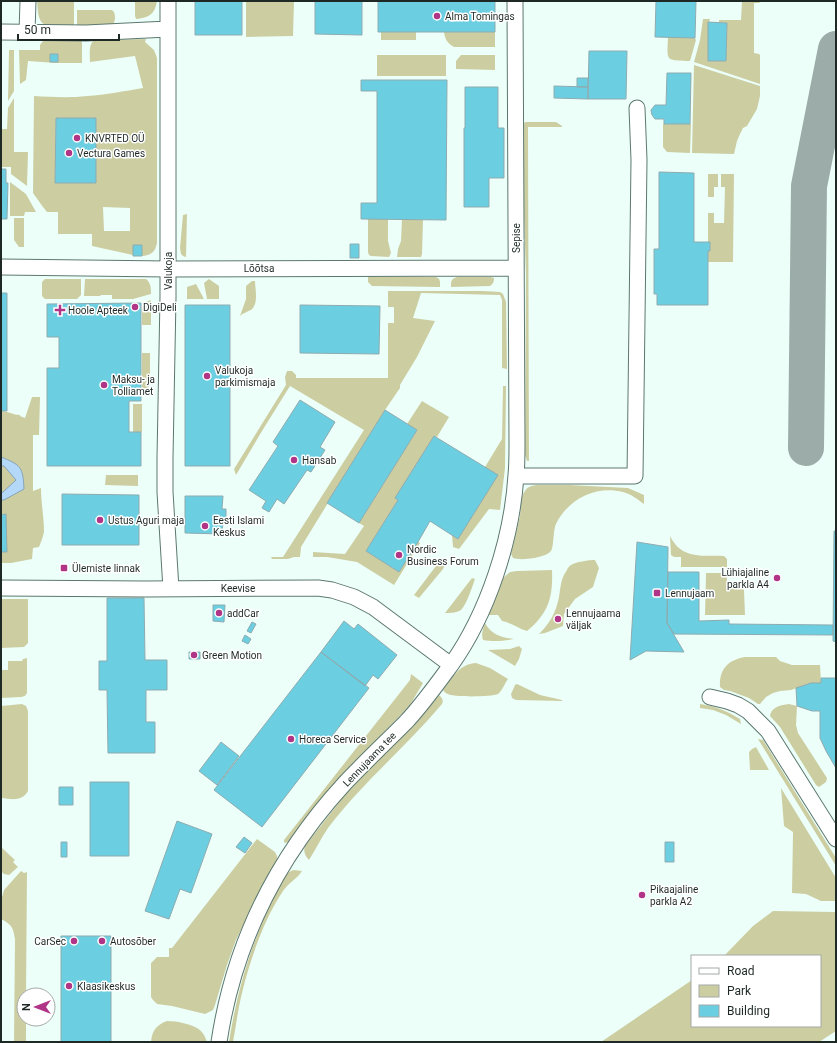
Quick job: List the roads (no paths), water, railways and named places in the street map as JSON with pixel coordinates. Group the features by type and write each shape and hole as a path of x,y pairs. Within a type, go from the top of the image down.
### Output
{"street":[{"path":"27,32 28,1"},
{"name":"Valukoja","path":"168,1 168,269 165,458 171,589"},
{"name":"Sepise","path":"515,1 517,377 516,476"},
{"path":"1,32 86,33 168,29"},
{"path":"516,476 635,476 639,160 637,108"},
{"name":"Lõõtsa","path":"1,267 168,269 516,268"},
{"name":"Lennujaama tee","path":"219,1042 226,1001 248,934 264,898 289,855 315,819 344,784 406,721 423,701 451,665 467,639 494,579 506,538 516,476"},
{"name":"Keevise","path":"1,588 318,588 332,590 354,596 373,608 451,665"},
{"path":"710,697 738,705 748,711 768,731 836,839"}],"water":[{"path":"1,457 13,462 20,468 24,482 24,489 4,500 1,500 1,493 16,480 4,466 1,466"}],"place":[{"name":"Alma Tomingas","path":"437,16"},
{"name":"KNVRTED OÜ","path":"77,138"},
{"name":"Vectura Games","path":"69,153"},
{"name":"DigiDeli","path":"135,307"},
{"name":"Hoole Apteek","path":"60,310"},
{"name":"Valukoja parkimismaja","path":"207,376"},
{"name":"Maksu- ja Tolliamet","path":"104,385"},
{"name":"Hansab","path":"294,460"},
{"name":"Ustus Aguri maja","path":"100,520"},
{"name":"Eesti Islami Keskus","path":"205,526"},
{"name":"Nordic Business Forum","path":"399,555"},
{"name":"Ülemiste linnak","path":"64,568"},
{"name":"Lühiajaline parkla A4","path":"777,578"},
{"name":"Lennujaam","path":"657,593"},
{"name":"addCar","path":"219,613"},
{"name":"Lennujaama väljak","path":"558,619"},
{"name":"Green Motion","path":"194,655"},
{"name":"Horeca Service","path":"291,739"},
{"name":"Pikaajaline parkla A2","path":"642,895"},
{"name":"CarSec","path":"74,941"},
{"name":"Autosõber","path":"102,941"},
{"name":"Klaasikeskus","path":"69,986"}]}
